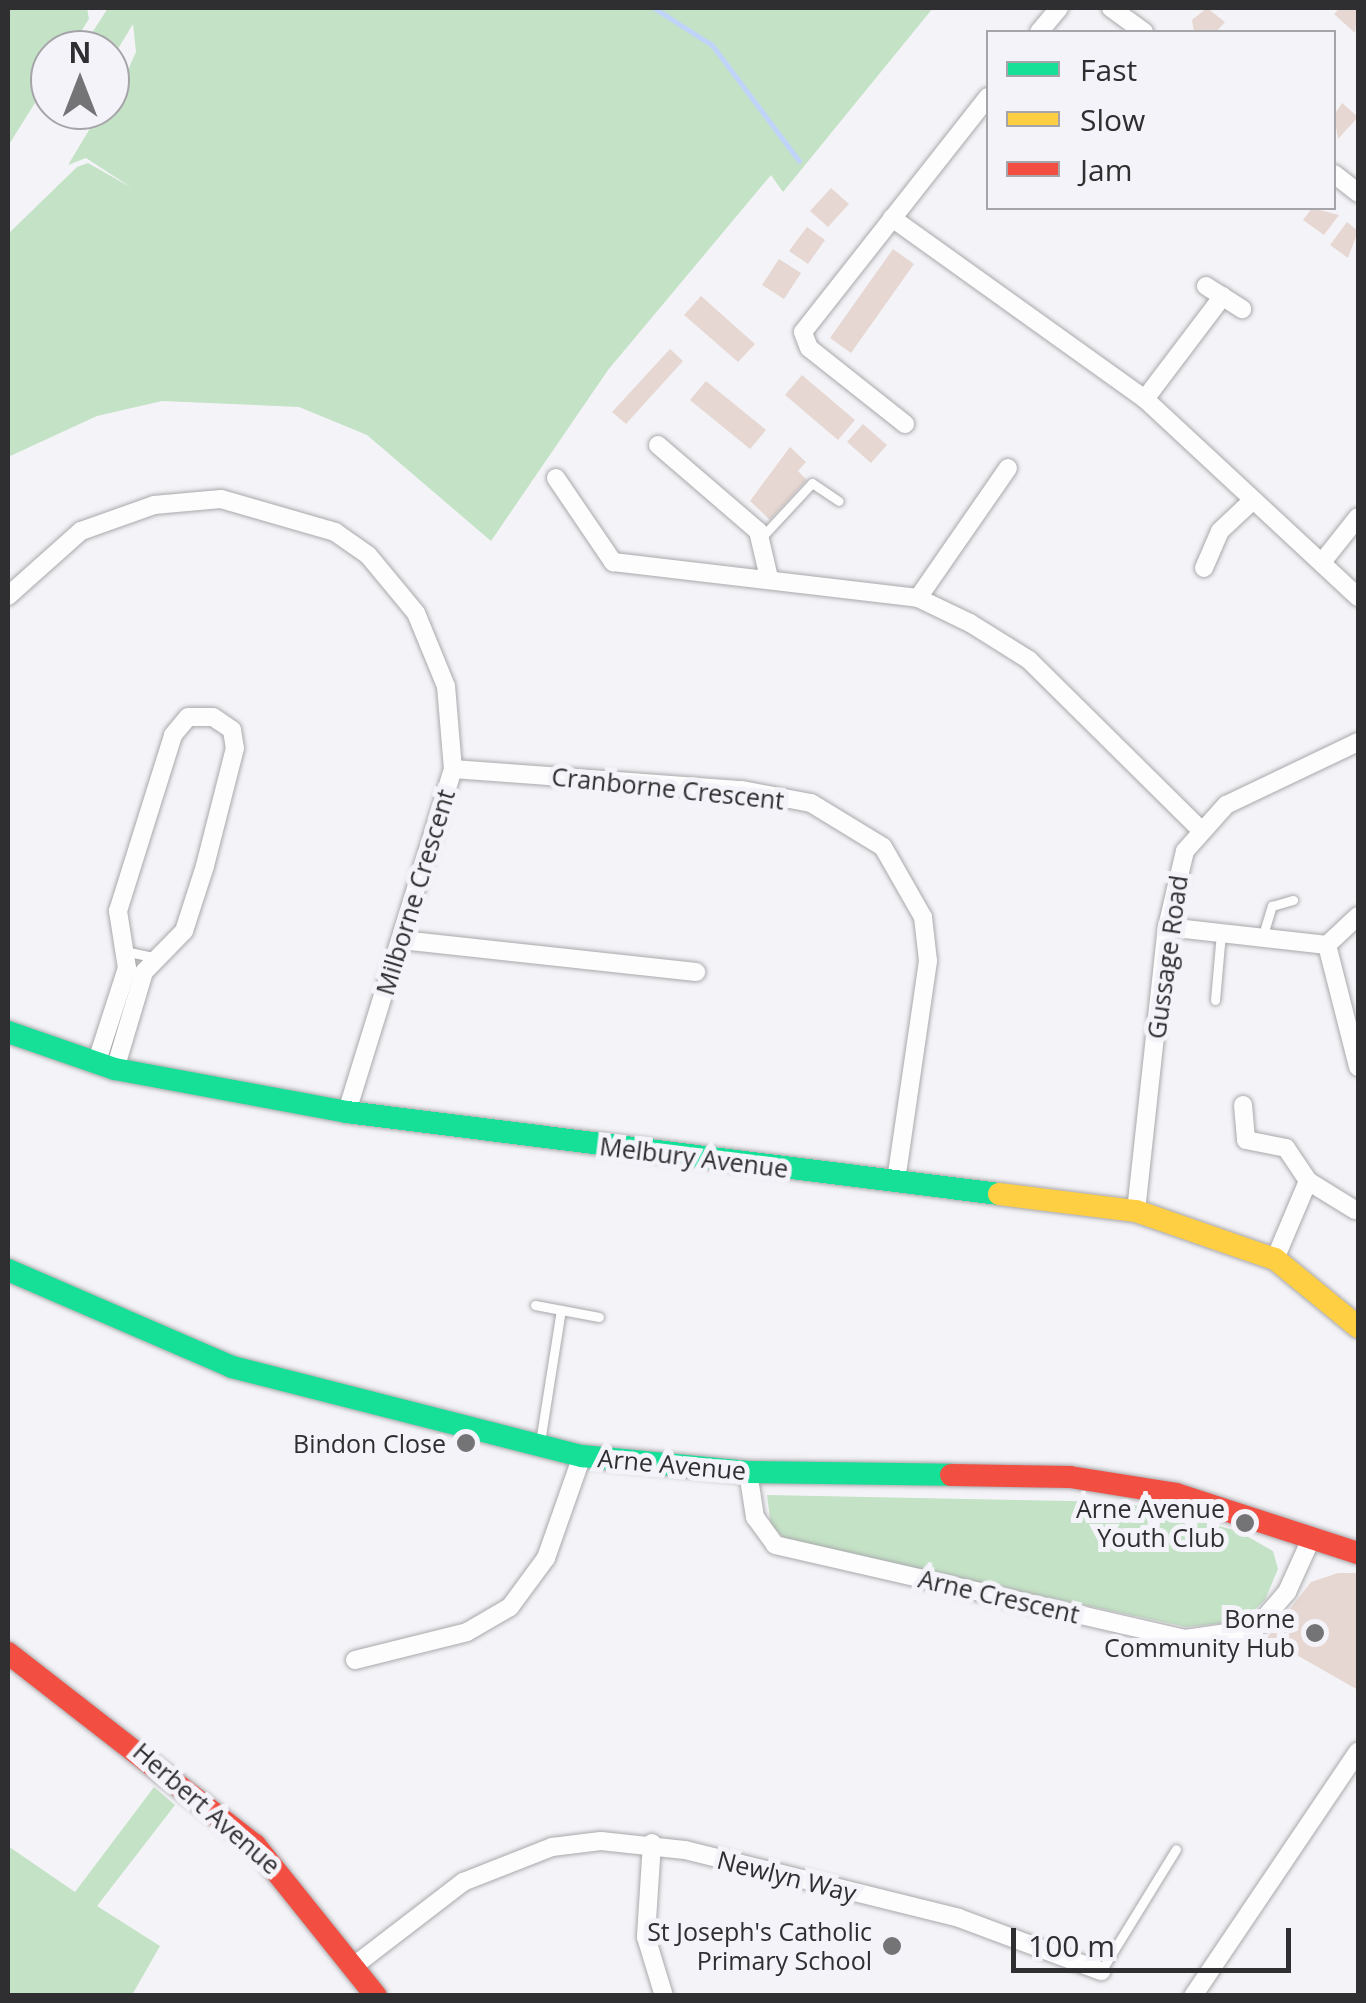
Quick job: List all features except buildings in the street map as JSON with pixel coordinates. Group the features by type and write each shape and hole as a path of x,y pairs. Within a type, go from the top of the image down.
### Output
{"street":[{"path":"1041,30 1059,8"},
{"path":"1111,8 1141,30"},
{"path":"905,424 809,348 803,332 986,99"},
{"path":"1336,176 1358,193"},
{"path":"892,218 1145,399 1358,597"},
{"path":"1145,399 1215,291 1242,309"},
{"path":"658,446 761,538 769,578"},
{"path":"918,598 1008,468"},
{"path":"556,478 613,562 918,598 1029,660 1200,830"},
{"name":"Milborne Crescent","path":"8,596 81,531 154,505 221,499 299,516 368,555 416,613 446,686 452,769 346,1112"},
{"path":"1204,568 1220,531 1252,501"},
{"path":"1323,561 1358,517"},
{"path":"188,717 213,717 232,730 234,759 184,930 152,958 106,1067 129,952 118,911 173,735 188,717"},
{"name":"Gussage Road","path":"1136,1212 1176,878 1200,830 1226,805 1358,742"},
{"name":"Cranborne Crescent","path":"452,769 742,790 811,803 883,847 923,918 928,960 896,1180"},
{"path":"1167,928 1327,945 1358,916"},
{"path":"401,940 696,972"},
{"path":"1327,945 1351,1022 1358,1067"},
{"name":"Melbury Avenue","path":"8,1032 106,1067 346,1112 1136,1212 1275,1258 1358,1327"},
{"path":"1243,1105 1246,1140 1286,1148 1308,1180 1354,1210"},
{"path":"1275,1258 1308,1180"},
{"name":"Arne Avenue","path":"8,1270 219,1362 582,1456 748,1472 1070,1477 1176,1494 1358,1553"},
{"path":"355,1660 467,1632 510,1607 546,1558 582,1456"},
{"name":"Arne Crescent","path":"748,1472 755,1517 775,1544 1185,1639 1254,1629 1287,1592 1311,1539"},
{"name":"Herbert Avenue","path":"8,1653 210,1804 290,1882 376,1996"},
{"path":"1194,1996 1358,1751"},
{"path":"652,1843 646,1936 664,1996"},
{"name":"Newlyn Way","path":"354,1966 426,1906 506,1860 568,1845 652,1843 959,1918 1101,1972"}],"lane":[{"path":"761,538 812,483 839,501"},
{"path":"1262,938 1272,906 1293,900"},
{"path":"1215,1000 1221,934"},
{"path":"129,952 152,958"},
{"path":"535,1305 599,1317"},
{"path":"540,1445 562,1310"},
{"name":"Newlyn Way","path":"1101,1972 1176,1850"}],"green space":[{"path":"8,8 87,8 89,19 82,30 30,30 30,111 8,146"},
{"path":"108,8 933,8 783,192 771,175 608,370 491,541 367,435 299,407 162,401 97,416 8,457 8,234 77,167 88,163 132,188 86,158 68,165 89,130 130,130 130,65 136,52 133,24 129,30 94,30"},
{"path":"767,1495 1123,1502 1238,1531 1273,1551 1278,1569 1265,1600 1243,1621 1186,1627 788,1541 771,1526"},
{"path":"154,1787 175,1805 97,1906 160,1946 132,1995 8,1995 8,1846 75,1892"}],"waterway":[{"path":"654,8 712,45 799,161"}],"traffic: fast":[{"path":"8,1032 115,1069 347,1112 999,1194"},
{"path":"8,1270 232,1367 582,1456 748,1472 951,1475"}],"traffic: slow":[{"path":"999,1194 1136,1211 1275,1259 1358,1327"}],"traffic: jam":[{"path":"951,1475 1070,1477 1176,1494 1358,1553"},
{"path":"8,1653 255,1845 376,1996"}],"place":[{"name":"Bindon Close","path":"466,1443"},
{"name":"Arne Avenue Youth Club","path":"1245,1523"},
{"name":"Borne Community Hub","path":"1315,1633"},
{"name":"St Joseph's Catholic Primary School","path":"892,1946"}]}
